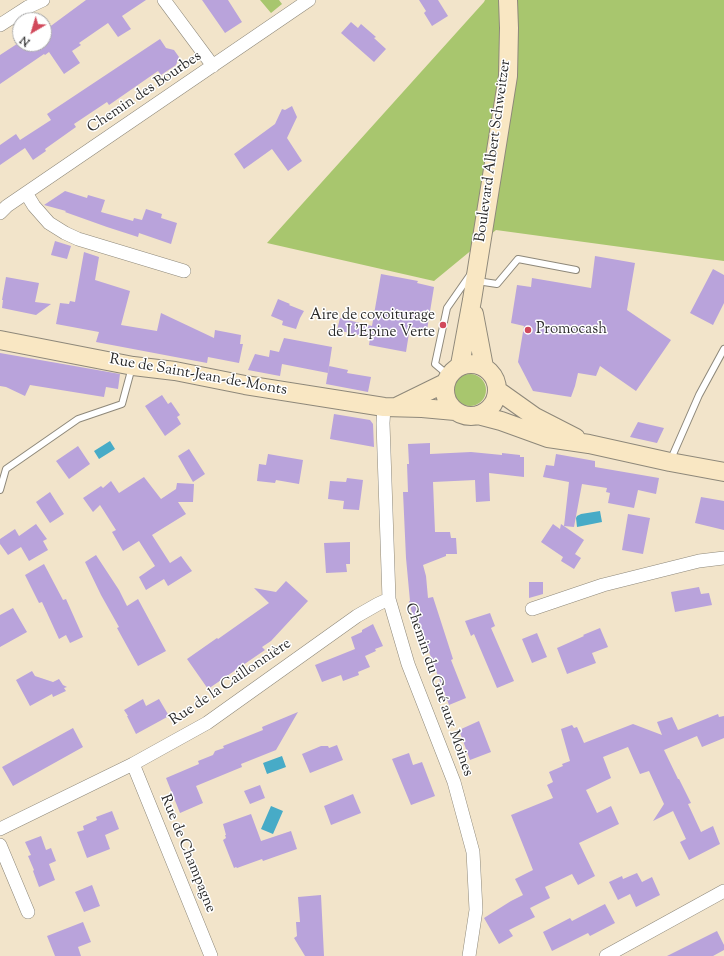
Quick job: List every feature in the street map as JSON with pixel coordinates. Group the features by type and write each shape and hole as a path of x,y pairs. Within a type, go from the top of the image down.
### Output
{"main road":[{"name":"Boulevard Albert Schweitzer","path":"451,374 472,300 508,76 508,0"},
{"name":"Boulevard Albert Schweitzer","path":"472,300 484,367"},
{"name":"Rue de Saint-Jean-de-Monts","path":"0,340 133,366 175,371 245,385 390,407 455,411"},
{"path":"390,407 451,374 468,363 484,367 494,377 497,390 496,398 492,405 486,411 478,415 470,416 455,411 449,405 444,390 451,374"},
{"path":"497,390 535,417 589,444"},
{"path":"478,415 501,421 548,438 589,444 724,472"}],"street":[{"path":"0,25 28,7 43,0"},
{"path":"164,0 213,66"},
{"name":"Chemin des Bourbes","path":"0,213 7,206 309,0"},
{"path":"26,193 34,206 49,223 65,233 78,239 184,271"},
{"name":"Chemin du Gué aux Moines","path":"390,407 383,423 389,599 408,664 454,782 473,852 476,910 469,956"},
{"path":"532,609 603,585 699,561 724,558"},
{"name":"Rue de la Caillonnière","path":"0,829 133,764 207,723 357,616 389,599"},
{"name":"Rue de Champagne","path":"133,764 211,956"},
{"path":"0,845 28,912"},
{"path":"606,956 724,891"}],"lane":[{"path":"451,374 435,364 447,308 476,272 497,284 518,259 576,270"},
{"path":"670,462 699,395 724,349"},
{"path":"0,490 6,469 78,419 122,404 133,366"}],"green space":[{"path":"260,0 279,0 282,4 271,13"},
{"path":"485,0 724,0 724,261 496,230 434,281 267,243"},
{"path":"470,374 481,379 486,390 481,401 470,406 459,401 454,390 459,379"}],"water":[{"path":"110,441 115,449 99,459 94,451"},
{"path":"600,511 602,522 577,527 577,516"},
{"path":"282,756 286,767 267,774 263,763"},
{"path":"271,806 283,811 273,834 261,829"}],"building":[{"path":"86,0 146,0 122,16 131,29 118,37 108,23 79,43 81,45 72,51 80,63 64,74 49,52 52,52 52,25"},
{"path":"202,0 228,0 242,22 225,33"},
{"path":"419,0 438,0 448,16 432,26 424,13 426,11"},
{"path":"351,22 358,28 361,24 376,37 374,38 386,49 374,62 341,33"},
{"path":"160,39 166,48 174,50 179,57 176,65 161,75 158,71 109,105 107,102 74,124 76,127 45,149 46,151 33,160 25,148 0,165 0,145 16,134 20,140 51,120 47,114"},
{"path":"12,47 12,52 49,52 0,84 0,55"},
{"path":"292,106 297,117 287,138 302,161 288,171 272,149 244,169 234,154 275,124 282,109 285,110"},
{"path":"65,191 87,198 88,195 105,200 101,212 133,221 134,218 142,220 146,209 162,214 161,218 177,223 171,244 139,233 138,237 65,212 66,211 44,205"},
{"path":"55,241 71,246 67,259 51,255"},
{"path":"84,252 99,257 95,280 130,291 121,325 157,331 161,313 214,338 215,330 241,335 240,344 243,344 239,363 208,357 207,363 96,342 99,332 56,324 60,303 69,304 70,301 75,302"},
{"path":"595,256 635,263 627,310 671,340 636,391 600,366 596,376 578,373 571,397 533,391 518,362 524,326 511,323 517,285 531,287 532,278 591,288"},
{"path":"713,269 724,275 724,303 713,325 690,313"},
{"path":"381,274 418,281 417,283 434,287 427,330 410,327 406,352 369,345 370,338 337,330 340,318 372,326"},
{"path":"6,277 39,283 35,302 51,304 36,315 2,308"},
{"path":"278,299 304,311 296,329 282,325 283,321 271,316"},
{"path":"284,338 332,347 328,373 282,364 280,376 248,370 255,354 269,357 270,350 279,352"},
{"path":"0,353 120,374 118,389 106,387 104,397 30,385 25,396 6,387 0,386"},
{"path":"329,366 348,370 347,373 371,377 368,392 326,384"},
{"path":"162,395 168,404 171,402 180,415 177,417 181,424 165,436 145,406"},
{"path":"334,414 370,420 373,424 374,447 330,439"},
{"path":"638,422 664,428 657,443 630,437"},
{"path":"430,443 430,454 471,452 502,455 502,453 520,455 520,457 524,457 524,477 489,473 490,501 476,502 475,480 433,482 435,532 450,532 451,538 456,538 457,554 446,554 446,556 423,565 426,576 428,598 433,597 453,659 451,660 466,698 449,705 422,632 417,633 409,601 403,492 408,492 408,444"},
{"path":"78,446 90,464 69,479 56,461"},
{"path":"189,449 205,474 193,482 178,456"},
{"path":"268,454 303,460 299,484 276,480 275,483 257,481 259,464 266,465"},
{"path":"556,454 595,461 595,467 659,478 656,494 638,490 634,508 608,503 610,493 606,492 607,488 582,484 574,527 564,526 569,482 543,477 546,465 554,466"},
{"path":"144,477 161,499 176,489 177,483 194,484 193,502 178,502 186,514 152,535 170,563 181,556 192,571 168,586 164,579 146,590 139,577 155,566 139,541 123,551 112,532 116,530 100,505 93,512 83,498 101,486 103,488 111,481 119,493"},
{"path":"347,478 363,480 359,510 343,509 344,501 328,499 330,481 346,482"},
{"path":"50,492 64,514 50,523 36,502"},
{"path":"701,497 724,501 724,530 695,523"},
{"path":"628,514 650,518 643,554 622,550"},
{"path":"36,524 47,539 43,541 48,550 29,561 21,547 8,555 0,544 0,539 15,529 19,536"},
{"path":"553,524 560,529 561,524 584,540 575,554 581,558 574,569 561,561 563,557 541,542"},
{"path":"350,542 350,564 346,564 347,572 326,573 324,543"},
{"path":"96,555 119,590 127,606 138,599 166,651 138,666 117,628 119,627 85,562"},
{"path":"44,564 63,600 66,599 83,637 70,643 66,635 59,639 42,602 39,603 25,575"},
{"path":"286,581 308,601 271,641 262,647 265,650 208,689 187,659 269,603 254,588 276,592"},
{"path":"529,582 543,582 543,594 529,598"},
{"path":"699,587 701,594 709,593 712,605 675,612 671,592"},
{"path":"13,608 27,632 0,647 0,615"},
{"path":"490,613 495,626 491,628 514,681 497,688 474,634 471,636 465,621"},
{"path":"373,624 383,646 375,649 376,651 365,656 370,667 358,672 359,675 343,681 341,675 322,682 315,665 355,649 351,637 362,632 362,630"},
{"path":"600,628 608,647 592,653 596,663 567,674 557,648"},
{"path":"537,633 547,657 532,663 522,639"},
{"path":"32,671 35,676 53,682 59,679 63,685 67,687 64,688 66,691 53,697 52,694 30,706 16,680"},
{"path":"143,699 146,706 159,699 169,716 136,734 124,710"},
{"path":"298,712 276,750 241,764 242,767 196,786 203,803 180,813 166,778 199,764 198,761 213,755 215,751 224,748 223,746 263,730 262,727"},
{"path":"718,714 719,717 724,716 724,738 702,747 697,736 664,750 691,803 688,804 701,832 713,826 720,844 689,860 680,842 686,839 673,811 653,821 664,804 649,771 640,774 628,747 603,757 611,778 586,790 597,813 611,806 619,824 579,843 595,876 578,885 572,874 545,887 550,898 530,908 535,917 509,930 513,936 499,944 484,918 523,895 515,879 533,870 511,815 553,798 547,785 553,782 549,772 570,761 561,729 572,725 574,728 577,727 584,743 633,724 662,735 657,722 672,717 678,730"},
{"path":"479,721 491,752 470,760 459,730"},
{"path":"73,728 83,747 13,786 2,767"},
{"path":"337,745 343,760 310,773 302,754 321,746 328,746 329,748"},
{"path":"409,753 413,765 422,762 435,796 411,805 392,759"},
{"path":"260,785 265,798 250,804 244,791"},
{"path":"353,794 361,813 331,825 324,806"},
{"path":"112,811 119,829 105,835 110,849 87,858 77,832 84,830 83,826 97,820 96,817"},
{"path":"251,814 261,841 291,831 297,849 263,861 262,859 234,868 223,840 226,838 226,835 223,824"},
{"path":"41,836 46,850 51,848 56,861 49,864 55,880 39,887 28,856 31,855 25,842"},
{"path":"637,873 642,882 652,877 660,895 636,907 630,894 618,900 609,882 622,876 623,879"},
{"path":"92,885 100,906 84,912 75,892"},
{"path":"321,895 324,956 305,956 294,938 297,936 296,922 300,922 298,897"},
{"path":"605,904 615,923 590,936 588,933 552,951 543,932 570,918 572,921"},
{"path":"83,922 91,942 78,947 81,956 55,956 47,936"},
{"path":"717,931 724,945 724,950 713,956 667,956"}],"place":[{"name":"Aire de covoiturage de L'Epine Verte","path":"443,325"},
{"name":"Promocash","path":"528,330"}]}
